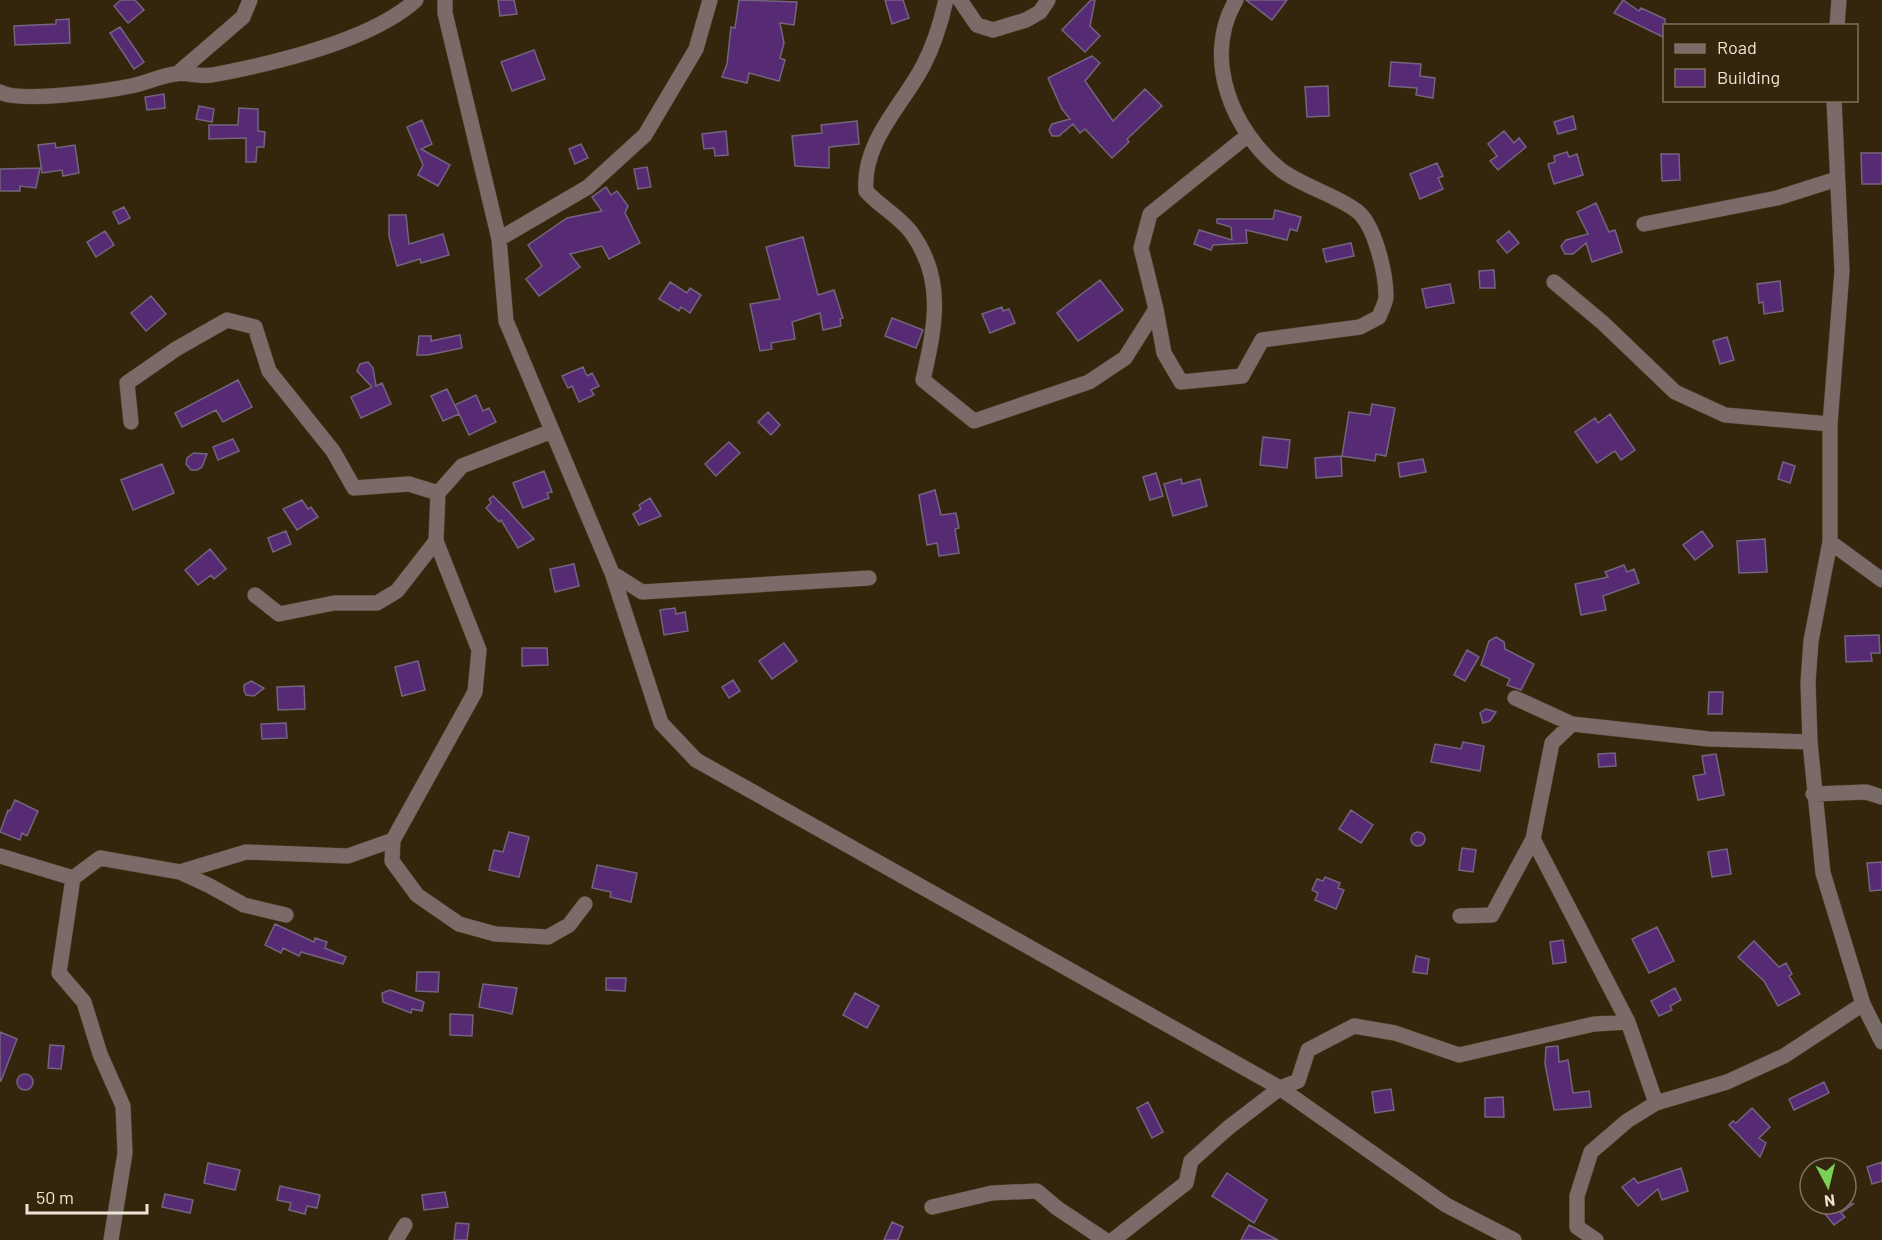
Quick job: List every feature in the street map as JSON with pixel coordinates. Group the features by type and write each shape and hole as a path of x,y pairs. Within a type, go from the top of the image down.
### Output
{"street":[{"path":"178,73 243,17 250,0"},
{"path":"0,92 5,95 30,96 86,92 131,86 178,73 209,75 343,41 380,24 416,0"},
{"path":"445,0 445,13 499,239 506,321 612,573 661,723 696,760 1280,1088 1446,1205 1514,1240"},
{"path":"499,239 588,187 645,135 696,49 710,0"},
{"path":"946,0 940,24 923,66 880,132 865,174 866,190 913,235 932,276 936,320 923,380 974,421 1089,382 1125,358 1156,309"},
{"path":"960,0 977,25 993,30 1026,20 1040,12 1048,0"},
{"path":"1236,0 1225,27 1221,53 1226,88 1247,136 1282,170 1359,212 1380,251 1386,298 1379,317 1360,327 1262,339 1242,376 1181,382 1164,353 1141,248 1150,214 1247,136"},
{"path":"1837,24 1839,0"},
{"path":"1834,102 1842,271 1830,424 1830,543 1811,641 1808,682 1810,741 1813,794 1823,873 1863,1004 1882,1042"},
{"path":"1644,224 1777,198 1837,179"},
{"path":"1554,282 1603,322 1676,392 1725,415 1830,424"},
{"path":"131,423 128,383 176,349 227,320 255,327 269,371 333,451 354,488 409,484 438,493"},
{"path":"552,431 462,466 438,493 436,541 479,650 475,692 393,840 392,861 417,895 459,924 495,934 548,937 569,926 585,904"},
{"path":"255,595 279,614 334,603 377,603 397,591 436,541"},
{"path":"1830,543 1882,580"},
{"path":"612,573 642,592 869,578"},
{"path":"1515,698 1572,724 1709,739 1810,741"},
{"path":"1460,916 1492,915 1533,839 1552,743 1572,724"},
{"path":"1813,794 1866,792 1882,797"},
{"path":"1533,839 1628,1022 1656,1103"},
{"path":"180,872 246,852 348,856 393,840"},
{"path":"0,856 73,878"},
{"path":"111,1240 125,1153 123,1106 100,1054 84,1002 59,972 73,878 100,858 180,872 210,885 244,905 286,915"},
{"path":"1596,1240 1577,1227 1577,1196 1591,1152 1627,1121 1656,1103 1726,1082 1784,1056 1863,1004"},
{"path":"1113,1240 1186,1183 1191,1161 1280,1088 1298,1081 1308,1050 1354,1026 1395,1033 1458,1055 1594,1024 1628,1022"},
{"path":"932,1207 992,1193 1037,1191 1057,1208 1105,1240"},
{"path":"396,1240 405,1225"}],"building":[{"path":"121,0 135,0 144,10 128,23 114,6"},
{"path":"498,0 514,0 517,14 500,16"},
{"path":"739,0 797,2 794,25 780,23 784,43 780,58 785,60 779,81 749,73 747,83 722,77 727,64 731,27 735,28"},
{"path":"885,0 903,0 909,18 892,24"},
{"path":"1091,0 1095,0 1090,26 1100,36 1085,52 1062,30"},
{"path":"1246,0 1287,0 1272,20"},
{"path":"1623,0 1639,11 1641,8 1665,19 1663,37 1614,13"},
{"path":"69,19 70,43 15,45 14,26 56,24 56,20"},
{"path":"120,27 144,62 134,69 110,33"},
{"path":"534,50 545,79 512,91 501,62"},
{"path":"1092,56 1100,63 1085,81 1113,121 1145,89 1162,106 1127,139 1129,142 1112,158 1085,129 1080,133 1073,124 1059,136 1052,136 1049,130 1052,124 1070,119 1062,109 1048,78"},
{"path":"1391,62 1421,64 1420,76 1435,78 1433,98 1416,95 1417,88 1389,86"},
{"path":"1328,86 1329,116 1307,117 1305,87"},
{"path":"164,94 165,108 147,110 145,97"},
{"path":"199,106 214,109 212,122 196,119"},
{"path":"239,108 258,109 258,131 265,132 264,147 257,147 256,162 246,162 246,138 209,139 209,125 238,125"},
{"path":"1573,116 1576,129 1558,134 1554,122"},
{"path":"422,120 432,144 421,149 450,165 438,186 418,175 423,165 407,127"},
{"path":"857,121 859,144 829,147 829,168 795,166 792,136 822,133 821,125"},
{"path":"726,131 728,155 715,156 714,148 704,149 702,134"},
{"path":"1504,131 1514,143 1519,138 1526,147 1498,170 1490,161 1497,156 1488,144"},
{"path":"55,143 56,148 75,145 79,173 63,176 62,170 42,173 38,145"},
{"path":"581,144 588,158 575,164 569,149"},
{"path":"1567,152 1569,157 1577,154 1583,175 1554,184 1548,164 1555,162 1554,156"},
{"path":"1861,153 1882,153 1882,184 1862,184"},
{"path":"1661,154 1679,154 1680,180 1662,181"},
{"path":"1437,163 1443,176 1438,178 1443,189 1420,199 1410,174"},
{"path":"647,167 651,187 638,189 634,169"},
{"path":"40,168 36,188 20,186 20,191 0,191 0,169"},
{"path":"606,187 611,195 617,191 628,206 625,213 640,243 609,259 602,246 570,254 580,267 539,296 526,279 542,266 528,245 567,218 602,211 592,197"},
{"path":"1596,203 1609,232 1615,230 1622,252 1592,262 1586,243 1573,254 1565,254 1561,246 1566,240 1588,234 1577,212"},
{"path":"124,207 130,218 119,224 113,212"},
{"path":"1275,210 1301,217 1297,231 1290,229 1287,240 1246,230 1247,243 1213,245 1211,250 1194,244 1199,230 1232,240 1231,227 1217,223 1217,219 1273,219"},
{"path":"389,215 406,215 409,244 443,234 449,255 421,263 420,259 397,266 389,236"},
{"path":"105,231 114,245 96,257 87,242"},
{"path":"1509,231 1519,243 1507,253 1497,241"},
{"path":"803,237 818,295 834,290 843,318 840,319 841,326 823,330 820,313 792,322 795,339 771,343 772,349 760,351 750,304 780,299 766,247"},
{"path":"1351,243 1354,256 1326,262 1323,249"},
{"path":"1494,270 1495,288 1480,288 1479,271"},
{"path":"1100,280 1123,310 1078,341 1057,313"},
{"path":"1780,281 1783,311 1764,314 1763,302 1759,303 1757,284"},
{"path":"670,282 687,293 690,288 701,295 690,313 681,307 679,311 659,299"},
{"path":"1450,284 1454,303 1426,308 1422,289"},
{"path":"151,296 166,314 146,331 131,313"},
{"path":"1002,307 1003,311 1009,309 1015,323 990,333 982,314"},
{"path":"892,318 923,330 916,348 885,336"},
{"path":"460,335 462,348 417,355 419,336 431,336 431,341"},
{"path":"1727,337 1734,360 1720,364 1713,341"},
{"path":"368,362 373,368 376,386 382,383 391,404 361,418 351,397 372,387 357,371 360,364"},
{"path":"583,367 587,376 592,373 599,386 591,390 594,395 579,402 572,386 568,388 562,376"},
{"path":"238,380 252,407 223,422 216,410 182,427 175,413"},
{"path":"447,389 459,414 443,421 431,396"},
{"path":"476,395 483,411 489,408 496,422 469,435 455,405"},
{"path":"1372,404 1395,408 1386,456 1376,454 1375,461 1342,456 1349,412 1370,415"},
{"path":"768,412 780,425 771,435 758,422"},
{"path":"1610,414 1635,450 1621,460 1615,451 1597,463 1575,432 1595,418 1598,423"},
{"path":"1263,437 1290,440 1287,468 1260,465"},
{"path":"233,439 239,451 218,460 213,447"},
{"path":"729,442 740,453 716,476 705,464"},
{"path":"194,453 207,454 202,467 191,470 186,464 187,458"},
{"path":"1341,456 1342,476 1316,478 1315,458"},
{"path":"1423,459 1426,472 1400,477 1398,463"},
{"path":"1783,462 1795,466 1790,483 1778,479"},
{"path":"162,464 174,493 133,510 121,480"},
{"path":"544,471 552,492 547,493 549,498 523,508 513,483"},
{"path":"1156,473 1163,496 1150,500 1143,477"},
{"path":"1181,479 1182,484 1200,479 1207,506 1173,516 1164,484"},
{"path":"935,490 941,515 956,513 959,528 955,529 959,553 939,556 937,543 927,545 919,495"},
{"path":"493,496 534,539 518,548 501,520 499,522 486,508 491,503 489,499"},
{"path":"650,498 661,516 639,525 633,514 641,509 639,505"},
{"path":"302,500 318,517 297,530 283,509"},
{"path":"286,531 291,544 273,552 268,538"},
{"path":"1702,531 1713,546 1695,560 1683,545"},
{"path":"1765,539 1767,572 1739,573 1737,541"},
{"path":"210,549 226,569 214,579 211,575 198,585 185,570"},
{"path":"574,564 579,586 555,592 550,569"},
{"path":"1624,565 1627,572 1634,569 1639,583 1603,596 1606,610 1581,615 1575,584 1608,577 1605,572"},
{"path":"675,608 676,614 685,612 688,631 664,635 660,610"},
{"path":"1879,635 1880,653 1871,653 1872,661 1846,662 1845,636"},
{"path":"1496,637 1504,642 1505,649 1534,664 1521,690 1507,685 1510,679 1481,665 1489,641"},
{"path":"784,643 797,661 772,679 759,661"},
{"path":"522,648 547,648 548,665 522,666"},
{"path":"1467,650 1479,657 1465,681 1454,675"},
{"path":"418,661 425,690 402,696 395,667"},
{"path":"733,680 740,691 729,698 722,687"},
{"path":"251,681 264,688 254,696 246,695 244,690 244,685"},
{"path":"304,686 305,709 278,710 277,687"},
{"path":"1709,692 1723,692 1722,714 1708,714"},
{"path":"1486,709 1496,712 1490,721 1483,723 1480,713"},
{"path":"286,723 287,738 262,739 261,724"},
{"path":"1463,742 1484,746 1480,771 1431,762 1435,744 1461,749"},
{"path":"1615,753 1616,766 1599,767 1598,754"},
{"path":"1716,754 1724,795 1698,800 1693,776 1705,774 1702,756"},
{"path":"15,800 38,811 27,836 22,833 20,840 0,832 8,810 10,811"},
{"path":"1351,810 1373,825 1361,843 1339,829"},
{"path":"509,832 529,837 519,877 489,870 494,850 503,852"},
{"path":"1415,832 1421,832 1425,839 1421,846 1415,846 1411,842 1411,836"},
{"path":"1462,848 1476,850 1473,872 1459,870"},
{"path":"1727,849 1731,874 1712,877 1708,852"},
{"path":"1882,862 1882,890 1870,891 1867,863"},
{"path":"597,865 637,873 631,902 610,897 611,892 592,888"},
{"path":"1325,877 1340,883 1338,888 1344,890 1336,909 1315,900 1318,893 1312,890 1317,879 1323,881"},
{"path":"275,924 314,942 315,938 327,942 325,948 346,957 343,964 301,952 299,956 283,948 281,953 265,945"},
{"path":"1657,927 1674,961 1649,973 1632,939"},
{"path":"1563,940 1566,962 1553,964 1550,942"},
{"path":"1754,941 1779,967 1786,963 1792,974 1789,976 1800,994 1778,1006 1764,981 1738,957"},
{"path":"1416,956 1429,959 1427,974 1413,972"},
{"path":"417,972 439,972 438,992 416,991"},
{"path":"606,978 626,978 625,991 606,990"},
{"path":"483,984 517,988 512,1014 479,1007"},
{"path":"1675,988 1681,1000 1670,1006 1672,1010 1659,1016 1651,1001"},
{"path":"390,990 424,1002 422,1011 412,1009 411,1013 383,1002 382,993"},
{"path":"855,993 879,1006 867,1028 843,1015"},
{"path":"450,1014 473,1015 472,1036 450,1035"},
{"path":"0,1032 17,1039 1,1081 0,1081"},
{"path":"50,1045 64,1046 61,1069 48,1068"},
{"path":"1558,1046 1559,1062 1568,1060 1573,1093 1589,1091 1591,1107 1554,1110 1545,1064 1546,1047"},
{"path":"25,1074 31,1076 33,1082 31,1088 25,1090 19,1088 17,1082 19,1076"},
{"path":"1824,1082 1829,1093 1794,1110 1789,1099"},
{"path":"1391,1089 1394,1110 1375,1113 1372,1092"},
{"path":"1503,1097 1504,1117 1485,1117 1485,1098"},
{"path":"1148,1102 1163,1132 1152,1138 1137,1108"},
{"path":"1752,1108 1770,1127 1759,1138 1766,1143 1760,1157 1729,1125 1733,1121 1736,1123"},
{"path":"1882,1162 1882,1181 1872,1184 1867,1167"},
{"path":"208,1163 240,1170 235,1190 204,1183"},
{"path":"1681,1168 1688,1191 1662,1200 1658,1189 1638,1206 1622,1187 1634,1178 1638,1183"},
{"path":"1227,1173 1267,1200 1254,1223 1212,1196"},
{"path":"280,1186 320,1195 317,1208 307,1206 305,1214 289,1210 291,1203 277,1200"},
{"path":"445,1192 448,1207 424,1210 422,1195"},
{"path":"165,1194 193,1200 190,1213 162,1207"},
{"path":"1827,1216 1845,1217 1834,1225"},
{"path":"892,1222 903,1227 898,1240 884,1240"},
{"path":"456,1223 469,1224 467,1240 454,1240"},
{"path":"1249,1225 1278,1240 1241,1240"}]}
